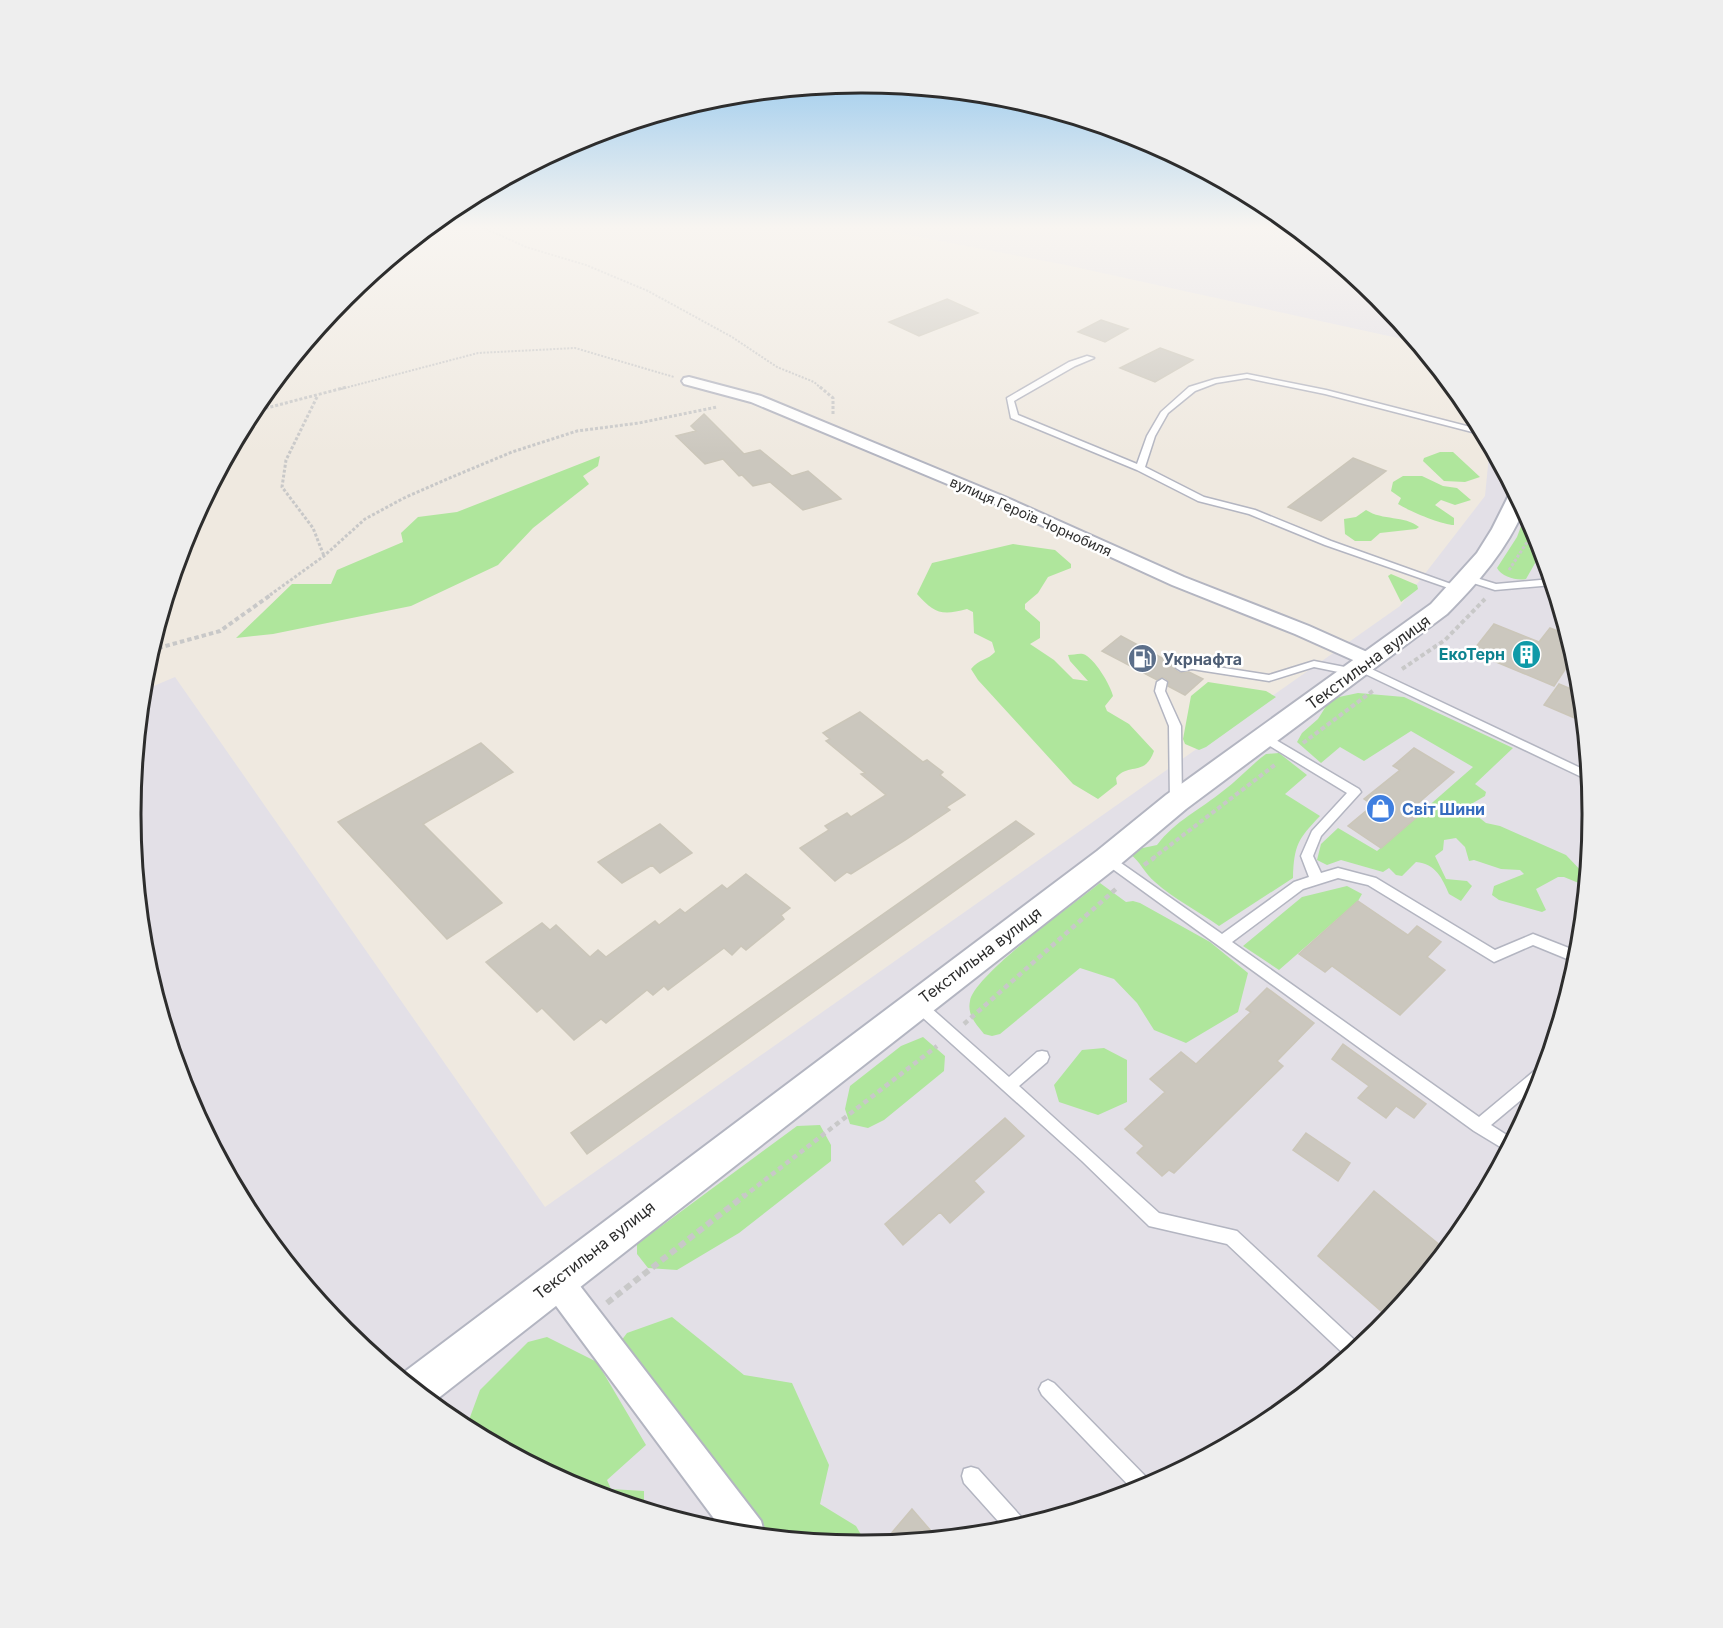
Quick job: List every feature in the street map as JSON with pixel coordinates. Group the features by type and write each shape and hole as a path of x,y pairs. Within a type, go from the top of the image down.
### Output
{"street":[{"name":"вулиця Героїв Чорнобиля","path":"689,381 756,399 999,500 1178,581 1302,630 1367,670"},
{"name":"Текстильна вулиця","path":"421,1384 916,1003 1119,867 1176,802 1277,745 1439,609 1465,584 1500,536 1513,507"},
{"path":"556,1280 741,1524"}],"lane":[{"path":"1090,358 1072,364 1010,399 1014,416 1140,468 1201,499 1252,512 1328,543 1465,584 1496,587 1544,583"},
{"path":"1140,468 1151,436 1165,412 1192,389 1215,381 1246,376 1326,392 1471,430"},
{"path":"1181,668 1192,666 1269,678 1314,664 1367,670 1581,773"},
{"path":"1162,682 1160,691 1175,726 1176,802"},
{"path":"1277,745 1355,792 1316,834 1307,856 1317,880"},
{"path":"1119,867 1479,1126 1504,1141"},
{"path":"1223,942 1299,885 1338,873 1372,881 1494,956 1533,939 1569,954"},
{"path":"916,1003 1155,1220 1231,1237 1348,1346"},
{"path":"1009,1086 1042,1056"},
{"path":"1479,1126 1530,1083"},
{"path":"1048,1389 1137,1480"},
{"path":"970,1476 1010,1519"}],"path":[{"path":"668,302 732,337 777,367 814,382 833,398 832,432"},
{"path":"265,409 478,352 575,348 689,381"},
{"path":"318,396 285,460 282,487 313,528 324,556"},
{"path":"160,648 220,632 324,556 365,519 404,498 512,452 577,431 639,423 756,399"},
{"path":"585,1320 952,1035 1119,867 1277,745 1367,670"}],"shaded area":[{"path":"1234,302 1369,302 1404,339"},
{"path":"1489,459 1528,538 1544,582 1569,673 1576,720 1581,767 1581,861 1569,955 1544,1046 1528,1090 1486,1175 1434,1253 1404,1289 1337,1356 1300,1386 1222,1438 1180,1461 1093,1497 1048,1510 956,1529 909,1533 862,1535 767,1529 721,1521 630,1497 543,1461 501,1438 423,1386 386,1356 319,1289 289,1253 262,1215 215,1133 195,1090 165,1001 154,955 147,908 142,861 142,767 152,687 175,677 545,1207 1400,606 1485,496"}],"green space":[{"path":"1440,452 1453,452 1480,477 1465,482 1444,481 1423,461 1424,458"},
{"path":"600,456 598,466 583,476 589,484 533,528 498,565 411,606 273,634 236,638 292,584 331,584 337,570 403,542 401,533 418,517 457,512"},
{"path":"1403,476 1422,476 1443,486 1457,488 1471,500 1455,505 1441,500 1435,505 1454,518 1454,525 1417,514 1398,504 1401,498 1391,491 1393,482"},
{"path":"1366,510 1379,516 1407,521 1419,527 1380,533 1371,541 1355,541 1345,534 1344,519 1356,517"},
{"path":"1522,524 1536,561 1526,579 1510,578 1497,568 1517,537"},
{"path":"1013,544 1055,550 1071,564 1071,568 1048,577 1038,593 1025,604 1025,609 1040,622 1040,638 1030,644 1054,660 1073,679 1088,681 1070,661 1068,655 1081,654 1092,660 1112,691 1113,696 1105,706 1107,711 1129,724 1154,751 1146,764 1121,773 1116,778 1117,784 1098,799 1073,784 978,680 971,669 995,652 992,642 974,633 973,612 967,609 951,612 939,611 933,609 917,594 932,563"},
{"path":"1391,574 1417,585 1418,589 1401,602 1388,576"},
{"path":"1208,682 1266,691 1276,697 1199,750 1185,744 1183,739 1191,696"},
{"path":"1358,693 1404,697 1513,748 1475,784 1486,792 1485,796 1466,807 1486,823 1500,826 1566,855 1580,870 1579,883 1558,877 1536,889 1546,910 1542,912 1499,900 1492,895 1494,886 1524,874 1520,870 1501,869 1474,860 1469,861 1465,847 1456,838 1444,840 1443,850 1435,856 1446,879 1467,881 1472,886 1461,901 1449,894 1441,877 1423,863 1416,862 1402,876 1396,875 1389,868 1383,872 1341,860 1327,865 1317,860 1321,844 1338,828 1377,851 1473,767 1411,731 1364,761 1340,747 1321,763 1297,742 1302,733 1318,719 1328,703 1339,697"},
{"path":"1279,753 1307,775 1285,794 1320,816 1299,843 1293,878 1219,926 1162,888 1151,879 1130,854 1138,849 1157,845 1180,822 1215,798 1266,754"},
{"path":"1100,883 1126,902 1140,903 1210,942 1248,973 1238,1012 1186,1043 1154,1030 1137,1003 1114,979 1080,968 1000,1034 992,1036 984,1034 973,1019 969,1006 976,989 988,974 1006,958"},
{"path":"1347,886 1362,894 1358,901 1279,970 1243,946 1302,897"},
{"path":"923,1037 945,1056 944,1071 884,1120 868,1128 850,1124 845,1109 850,1086 901,1046"},
{"path":"1104,1048 1127,1060 1127,1102 1098,1115 1059,1102 1054,1085 1082,1050"},
{"path":"820,1125 831,1145 831,1161 739,1233 677,1270 648,1268 637,1254 637,1244 797,1126"},
{"path":"672,1317 744,1375 792,1383 829,1465 820,1504 856,1526 861,1535 767,1529 743,1525 621,1341 627,1333"},
{"path":"547,1337 597,1362 646,1445 607,1480 611,1489 644,1491 644,1501 586,1480 543,1461 470,1418 480,1390 528,1342"}],"building":[{"path":"940,302 954,302 978,313 919,336 889,322"},
{"path":"1101,320 1128,329 1105,342 1078,332"},
{"path":"1160,348 1193,360 1155,382 1120,368"},
{"path":"704,414 744,454 760,450 792,476 808,471 841,499 803,510 770,482 753,486 742,475 739,476 723,459 705,464 676,436 696,431 691,426"},
{"path":"1353,458 1386,471 1321,521 1288,507"},
{"name":"ЕкоТерн","path":"1494,624 1539,642 1550,628 1559,632 1567,666 1554,686 1472,652"},
{"name":"Укрнафта","path":"1121,636 1175,665 1174,669 1180,673 1189,672 1203,679 1185,695 1168,686 1169,681 1163,677 1157,680 1102,651"},
{"path":"1559,684 1571,689 1576,719 1544,705"},
{"path":"860,712 923,762 927,760 943,772 940,775 965,795 946,807 950,810 905,840 851,874 847,872 835,881 800,848 829,830 825,826 847,813 851,817 886,795 861,774 865,773 826,741 830,739 823,733"},
{"path":"481,743 513,772 423,824 502,903 447,939 338,822"},
{"path":"1414,748 1454,772 1416,805 1425,810 1381,848 1348,826 1373,805 1364,799 1400,770 1393,766"},
{"path":"1016,821 1034,834 587,1154 571,1133"},
{"path":"660,824 692,853 660,873 652,865 622,883 598,862"},
{"path":"746,874 790,908 781,915 784,919 746,950 741,946 732,955 724,948 668,990 664,986 653,995 647,990 606,1023 601,1019 574,1040 542,1008 537,1012 486,962 542,923 550,930 556,925 590,957 598,950 606,957 655,921 659,925 680,909 685,913 722,885 727,889"},
{"path":"1358,901 1408,935 1417,926 1441,942 1427,957 1445,970 1400,1015 1332,966 1325,972 1299,954"},
{"path":"1267,988 1314,1023 1277,1061 1283,1066 1174,1173 1169,1170 1162,1176 1137,1153 1144,1146 1125,1129 1165,1092 1150,1079 1181,1052 1196,1064 1251,1012 1246,1009"},
{"path":"1343,1044 1426,1104 1414,1118 1396,1106 1386,1118 1358,1098 1369,1086 1332,1059"},
{"path":"1005,1118 1024,1136 974,1181 984,1192 950,1223 940,1212 903,1245 885,1224"},
{"path":"1306,1133 1350,1163 1338,1181 1293,1150"},
{"path":"1374,1191 1440,1245 1382,1312 1318,1256"},
{"path":"912,1509 931,1531 909,1533 891,1534"}],"place":[{"name":"ЕкоТерн","path":"1526,654"},
{"name":"Укрнафта","path":"1142,659"},
{"name":"Світ Шини","path":"1381,809"}]}
